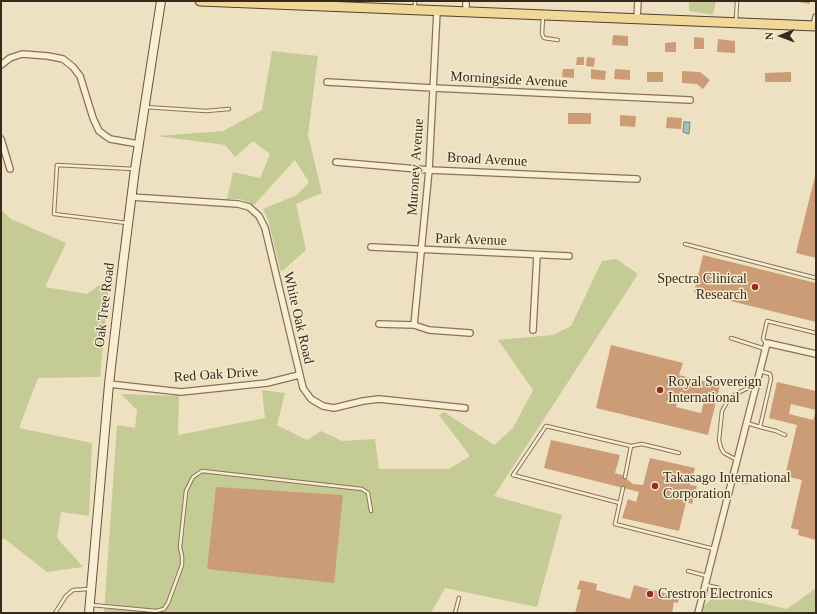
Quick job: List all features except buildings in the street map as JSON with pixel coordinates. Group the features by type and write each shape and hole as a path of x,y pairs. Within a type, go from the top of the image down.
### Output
{"main road":[{"path":"200,1 415,5 437,11 760,24 815,23"}],"street":[{"name":"Oak Tree Road","path":"89,609 109,384 131,197 161,1"},
{"path":"466,1 466,12"},
{"path":"637,18 638,1"},
{"name":"Muroney Avenue","path":"414,325 429,170 437,11"},
{"path":"1,65 10,58 22,54 48,56 62,59 73,66 80,76 93,118 99,131 110,139 139,144"},
{"name":"Morningside Avenue","path":"328,82 690,100"},
{"path":"1,139 10,169"},
{"name":"Broad Avenue","path":"336,162 429,170 637,179"},
{"name":"White Oak Road","path":"131,197 238,204 249,207 259,216 265,228 299,375 303,388 311,399 323,406 334,408 379,399 465,408"},
{"name":"Park Avenue","path":"371,247 569,256"},
{"path":"533,330 537,255"},
{"path":"380,324 414,325 429,330 470,333"},
{"path":"698,613 766,346 816,354"},
{"name":"Red Oak Drive","path":"109,384 181,392 267,383 299,375"}],"lane":[{"path":"736,23 737,1"},
{"path":"544,15 542,34 544,38 558,40"},
{"path":"145,107 206,111 229,109"},
{"path":"128,223 54,214 58,166 135,169"},
{"path":"685,244 816,278"},
{"path":"766,346 763,340 767,321 816,333"},
{"path":"731,338 766,346"},
{"path":"760,370 770,374 771,379 760,427"},
{"path":"737,460 724,453 721,448 719,440 722,411 730,397 756,384"},
{"path":"746,423 785,435"},
{"path":"620,503 513,476 546,426 631,446 642,444 679,453"},
{"path":"625,477 631,446"},
{"path":"89,609 156,611 164,609 168,603 182,565 180,547 186,491 192,477 202,471 362,489 368,493 371,511"},
{"path":"732,479 747,482"},
{"path":"623,488 615,524 714,549"},
{"path":"688,571 707,576"},
{"path":"705,585 719,588"},
{"path":"55,613 66,596 73,590 91,589"},
{"path":"455,613 459,598"}],"green space":[{"path":"689,1 716,1 713,15 689,11"},
{"path":"272,51 318,56 308,135 322,193 296,204 306,250 281,272 268,220 263,209 297,195 309,182 295,160 254,205 240,199 227,199 233,172 260,178 270,154 253,141 235,157 225,145 157,136 223,131 262,110"},
{"path":"1,210 11,219 66,243 45,287 87,294 110,277 100,377 38,378 19,428 92,443 89,516 61,512 57,538 83,567 47,572 5,539 1,539"},
{"path":"616,259 638,274 494,496 562,515 537,607 445,588 431,613 104,613 117,425 135,428 137,410 121,394 179,396 178,435 265,418 262,390 285,393 277,425 307,440 321,431 342,441 375,439 379,469 449,469 470,456 439,415 444,412 494,445 513,428 533,390 498,340 553,335 571,326 602,261"},
{"path":"816,588 816,613 713,613 699,611 717,593 787,609"}],"water":[{"path":"684,122 690,122 689,134 683,132"}],"place":[{"name":"Spectra Clinical Research","path":"755,287"},
{"name":"Royal Sovereign International","path":"660,390"},
{"name":"Takasago International Corporation","path":"655,486"},
{"name":"Crestron Electronics","path":"650,594"}]}
